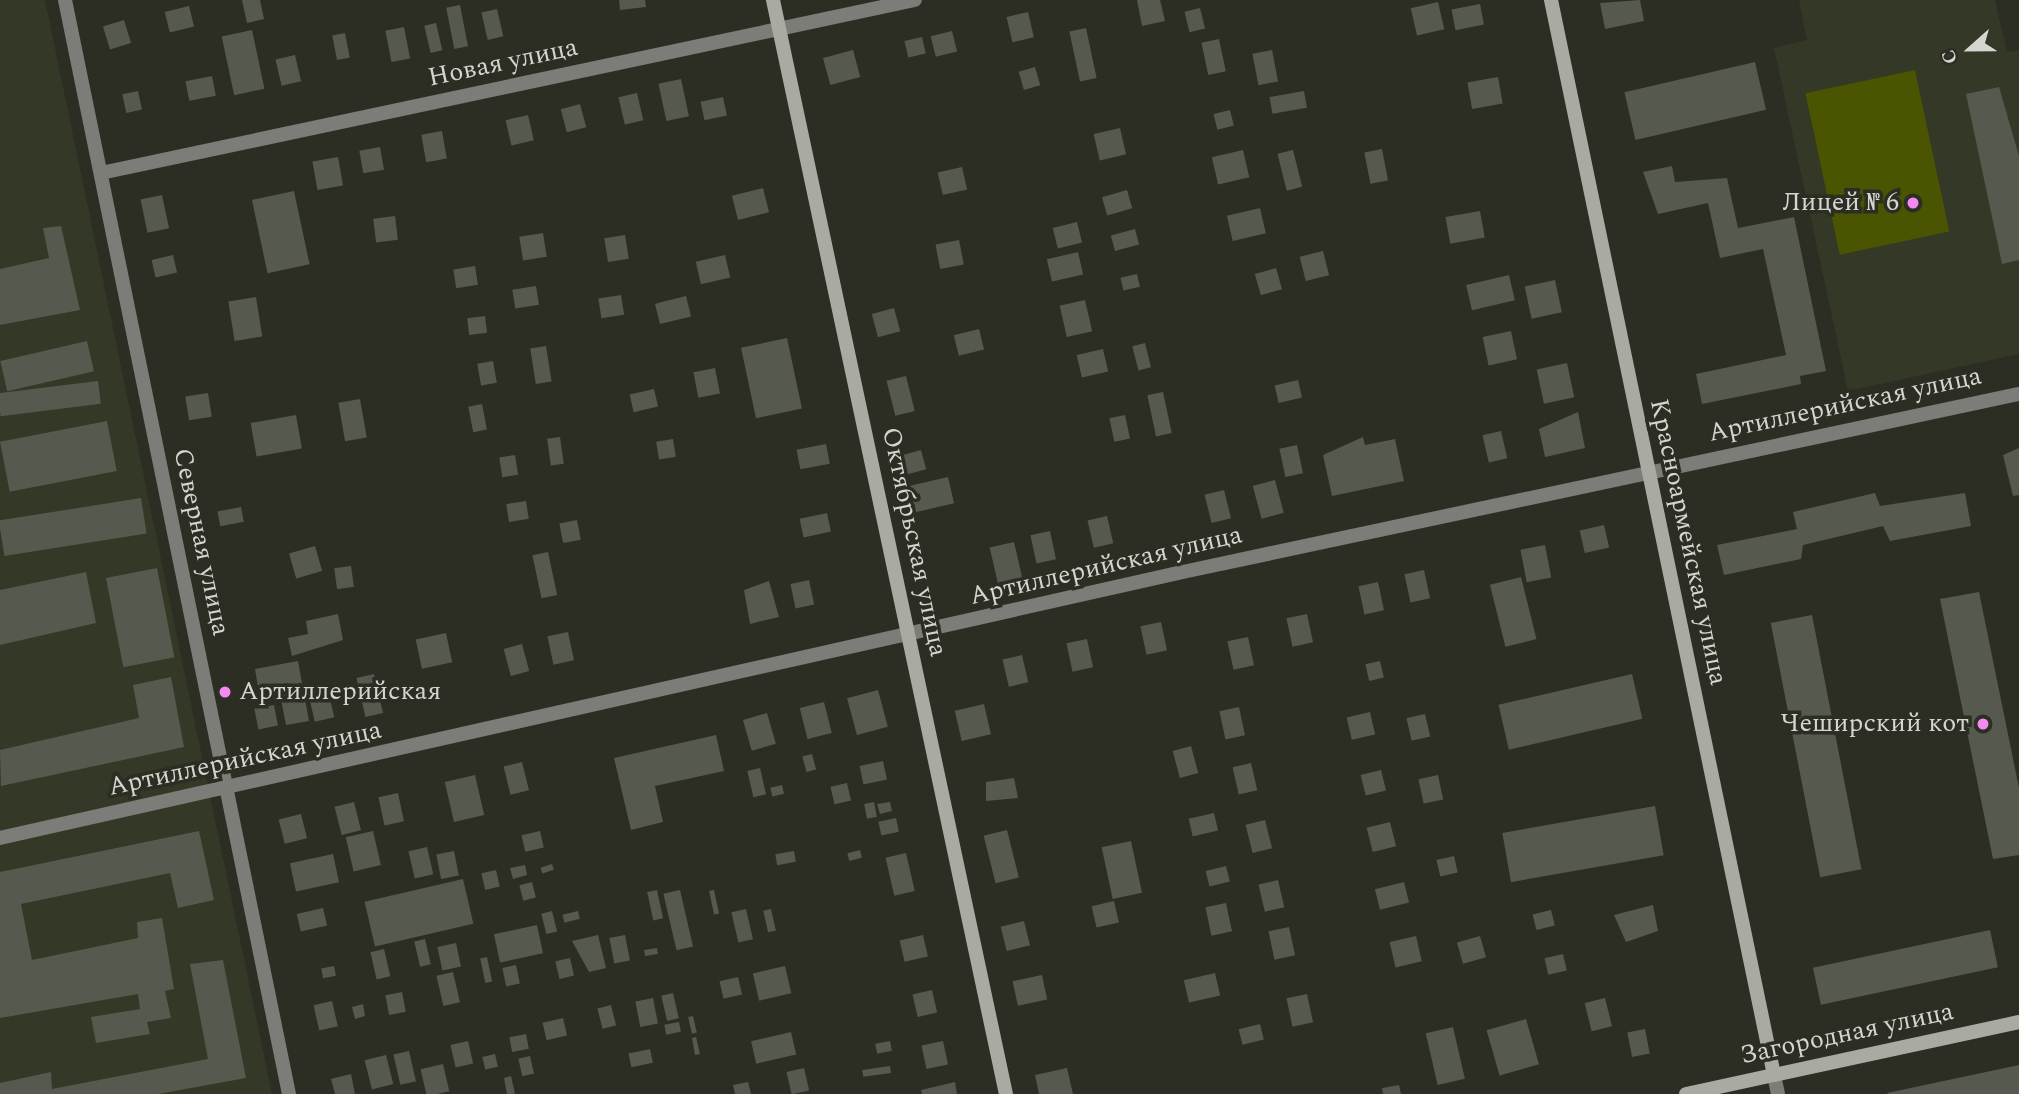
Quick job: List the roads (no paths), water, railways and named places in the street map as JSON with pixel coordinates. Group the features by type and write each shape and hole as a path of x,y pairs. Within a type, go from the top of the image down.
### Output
{"main road":[{"name":"Октябрьская улица","path":"773,0 1006,1094"},
{"name":"Красноармейская улица","path":"1551,0 1774,1074"},
{"name":"Загородная улица","path":"1686,1094 2019,1022"}],"street":[{"name":"Северная улица","path":"65,0 289,1094"},
{"name":"Новая улица","path":"101,173 915,0"},
{"name":"Артиллерийская улица","path":"0,838 1649,472 2019,394"},
{"name":"Красноармейская улица","path":"1774,1074 1778,1094"}],"place":[{"name":"Лицей № 6","path":"1913,203"},
{"name":"Артиллерийская","path":"225,692"},
{"name":"Чеширский кот","path":"1983,724"}]}
